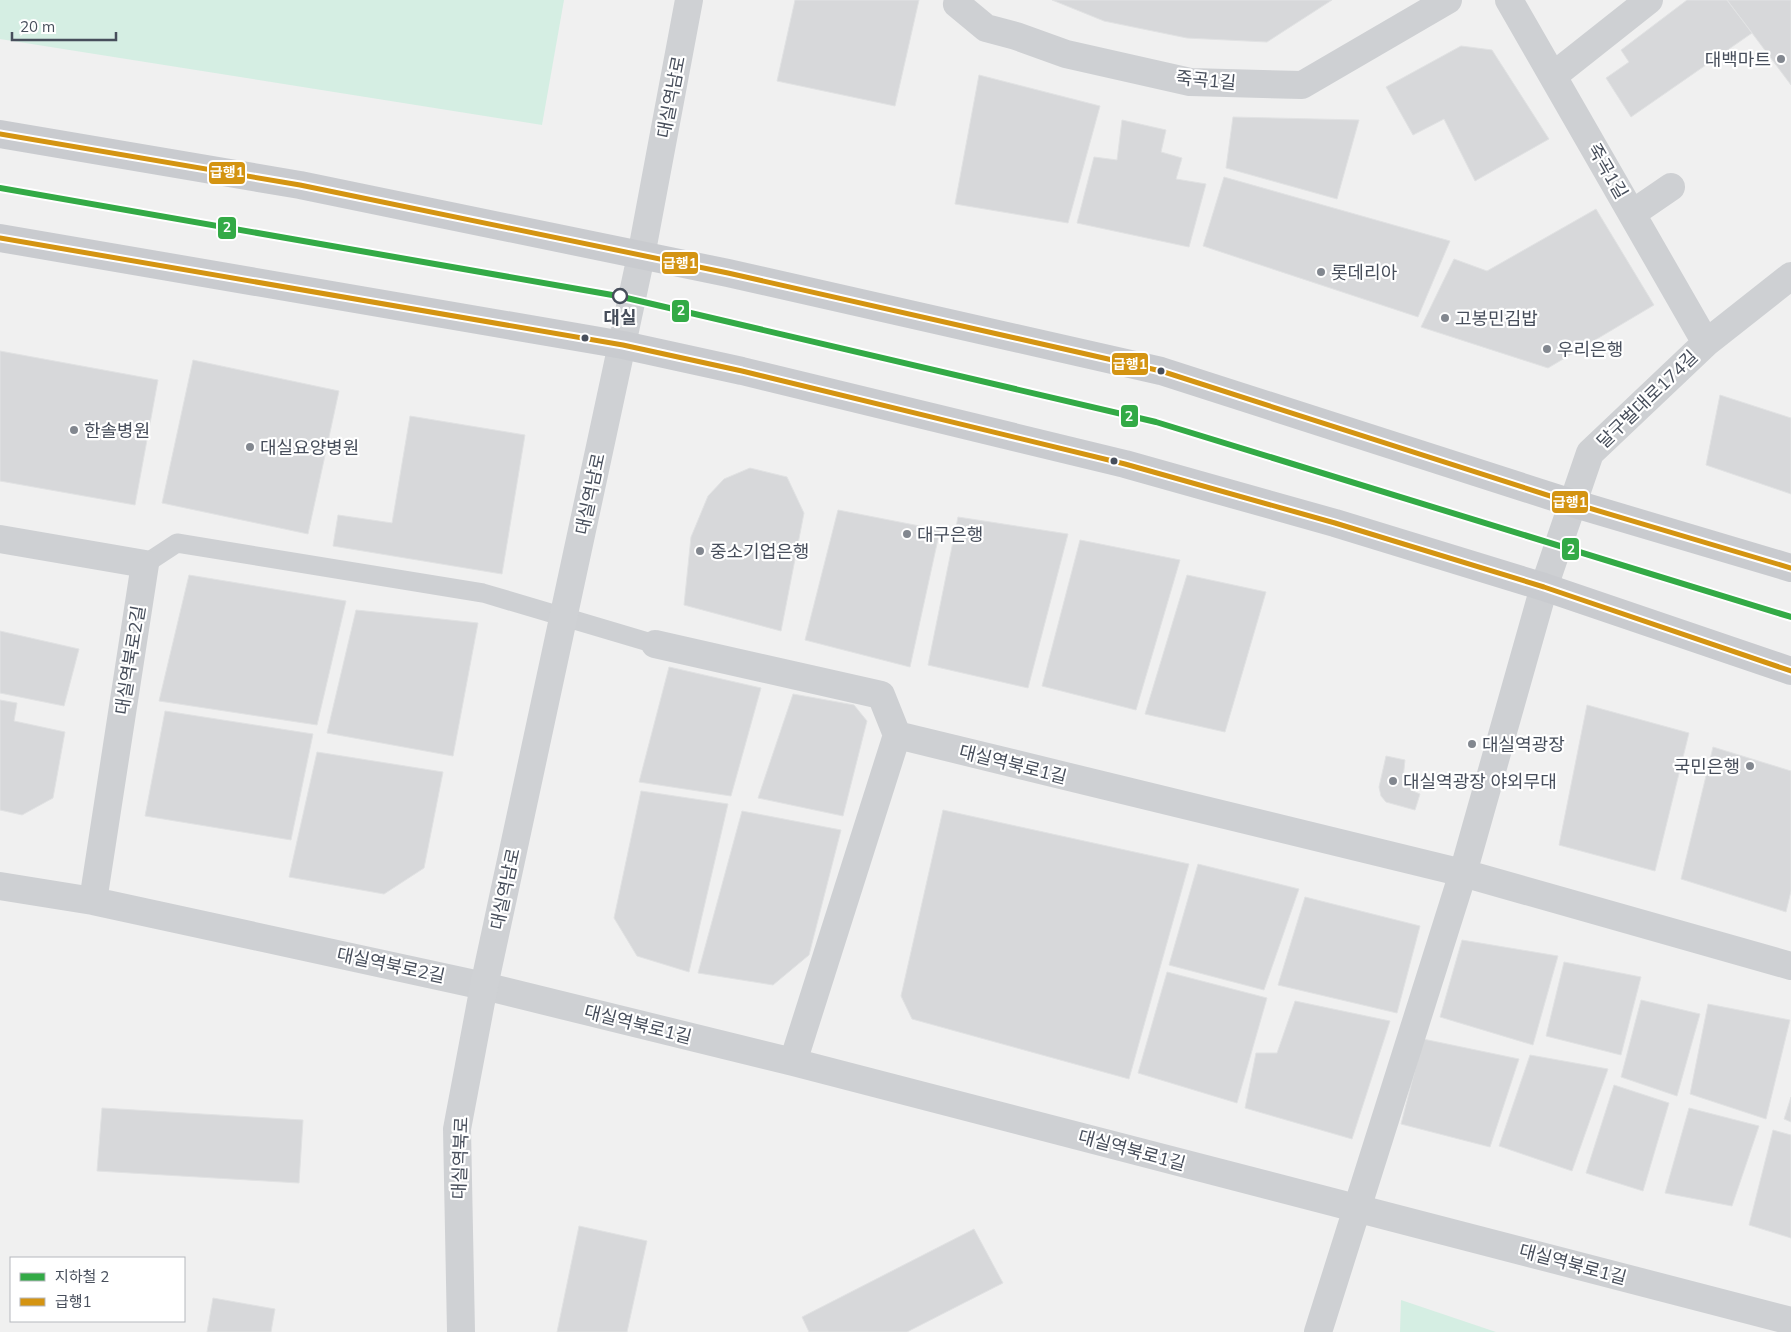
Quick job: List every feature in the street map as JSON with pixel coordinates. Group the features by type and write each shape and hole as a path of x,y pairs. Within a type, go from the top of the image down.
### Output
{"main road":[{"path":"0,134 300,185 728,273 1161,371 1572,503 1791,568"},
{"path":"0,238 623,345 1125,464 1335,523 1544,587 1791,671"}],"street":[{"name":"대실역남로","path":"484,986 623,345 689,0"},
{"name":"죽곡1길","path":"958,2 986,28 1016,36 1066,54 1190,82 1302,85 1448,0"},
{"name":"죽곡1길","path":"1509,0 1706,342"},
{"path":"1554,76 1649,0"},
{"path":"1633,213 1672,187"},
{"name":"달구벌대로174길","path":"1463,873 1544,587 1590,453 1706,342 1791,276"},
{"path":"0,539 145,564"},
{"name":"대실역북로2길","path":"93,901 145,564"},
{"path":"655,644 881,695 897,735 793,1062"},
{"name":"대실역북로1길","path":"897,735 1463,873 1791,966"},
{"path":"1318,1332 1355,1208 1463,873"},
{"name":"대실역북로2길","path":"0,886 93,901 484,986"},
{"name":"대실역북로1길","path":"484,986 793,1062 1791,1321"},
{"name":"대실역북로","path":"461,1332 457,1129 484,986"}],"lane":[{"path":"145,564 177,543 483,593 655,644"}],"green space":[{"path":"0,0 564,0 542,125 0,39"},
{"path":"1401,1300 1496,1332 1400,1332"}],"building":[{"path":"795,0 919,0 895,106 777,81"},
{"path":"1052,0 1332,0 1267,42 1187,38 1104,21"},
{"path":"1687,0 1727,0 1752,33 1631,117 1606,78 1629,62 1621,50"},
{"name":"대백마트","path":"1727,0 1791,0 1791,85 1752,33"},
{"path":"1461,46 1492,50 1549,139 1475,181 1444,119 1413,135 1386,87"},
{"path":"979,75 1100,106 1068,223 955,204"},
{"path":"1233,117 1359,120 1337,199 1226,168"},
{"path":"1122,120 1166,130 1161,152 1182,158 1176,179 1206,184 1189,247 1077,223 1094,157 1117,160"},
{"path":"1224,177 1450,241 1418,317 1203,246"},
{"path":"1596,209 1654,305 1548,368 1421,327 1454,259 1487,271"},
{"name":"한솔병원","path":"0,351 158,380 135,505 0,481"},
{"name":"대실요양병원","path":"193,360 339,391 308,534 162,503"},
{"path":"1720,395 1791,418 1791,494 1706,465"},
{"path":"410,416 525,435 502,574 333,546 338,515 392,523"},
{"path":"750,468 787,477 804,513 781,631 684,605 691,537 708,496 724,479"},
{"path":"838,510 940,530 910,667 805,640"},
{"path":"958,517 1068,534 1028,688 928,665"},
{"path":"1080,540 1180,560 1136,710 1042,686"},
{"path":"189,575 346,601 317,725 159,701"},
{"path":"1187,575 1266,592 1225,732 1145,714"},
{"path":"356,610 478,623 453,756 327,733"},
{"path":"0,631 79,649 64,706 0,693"},
{"path":"669,667 761,688 731,796 639,782"},
{"path":"793,694 854,705 867,721 843,816 758,798"},
{"path":"0,700 17,703 14,721 65,732 53,798 22,815 0,810"},
{"path":"1587,705 1689,733 1655,871 1559,845"},
{"path":"165,711 313,734 291,840 145,816"},
{"path":"1713,747 1791,771 1791,891 1786,912 1681,879"},
{"path":"317,752 443,772 424,868 384,894 289,877"},
{"name":"대실역광장 야외무대","path":"1386,756 1405,760 1403,779 1413,791 1420,794 1415,810 1386,802 1381,796 1379,787"},
{"path":"641,791 728,804 689,972 637,956 614,918"},
{"path":"943,810 1189,864 1129,1079 912,1019 901,996"},
{"path":"742,811 841,830 809,955 773,985 698,973"},
{"path":"1198,864 1299,889 1264,990 1169,965"},
{"path":"1305,897 1420,926 1397,1013 1278,985"},
{"path":"1462,940 1558,956 1533,1045 1440,1017"},
{"path":"1564,962 1641,977 1621,1055 1546,1036"},
{"path":"1167,972 1267,998 1237,1103 1138,1073"},
{"path":"1641,1000 1700,1014 1677,1096 1621,1077"},
{"path":"1295,1001 1390,1021 1352,1139 1245,1108 1256,1053 1277,1053"},
{"path":"1708,1004 1790,1020 1766,1119 1690,1094"},
{"path":"1423,1039 1519,1059 1490,1147 1401,1124"},
{"path":"1530,1055 1608,1069 1572,1171 1499,1146"},
{"path":"1614,1085 1669,1103 1643,1191 1586,1173"},
{"path":"1791,1097 1791,1122 1784,1119"},
{"path":"102,1108 303,1120 299,1183 97,1171"},
{"path":"1689,1108 1759,1126 1732,1206 1665,1193"},
{"path":"1773,1130 1791,1135 1791,1238 1749,1225"},
{"path":"579,1226 647,1241 627,1332 557,1332"},
{"path":"974,1229 1003,1283 907,1332 809,1332 802,1317"},
{"path":"213,1298 275,1309 271,1332 207,1332"}],"metro line":[{"name":"2","path":"0,188 618,296 1156,422 1791,617"}],"transit line":[{"name":"급행1","path":"0,134 300,185 728,273 1161,371 1572,503 1791,568"},
{"name":"급행1","path":"0,238 623,345 742,371 1125,464 1335,523 1544,587 1791,671"}],"place":[{"name":"대백마트","path":"1781,59"},
{"name":"롯데리아","path":"1321,272"},
{"name":"대실","path":"620,296"},
{"name":"고봉민김밥","path":"1445,318"},
{"name":"우리은행","path":"1547,349"},
{"name":"한솔병원","path":"74,430"},
{"name":"대실요양병원","path":"250,447"},
{"name":"대구은행","path":"907,534"},
{"name":"중소기업은행","path":"700,551"},
{"name":"대실역광장","path":"1472,744"},
{"name":"국민은행","path":"1750,766"},
{"name":"대실역광장 야외무대","path":"1393,781"}]}
